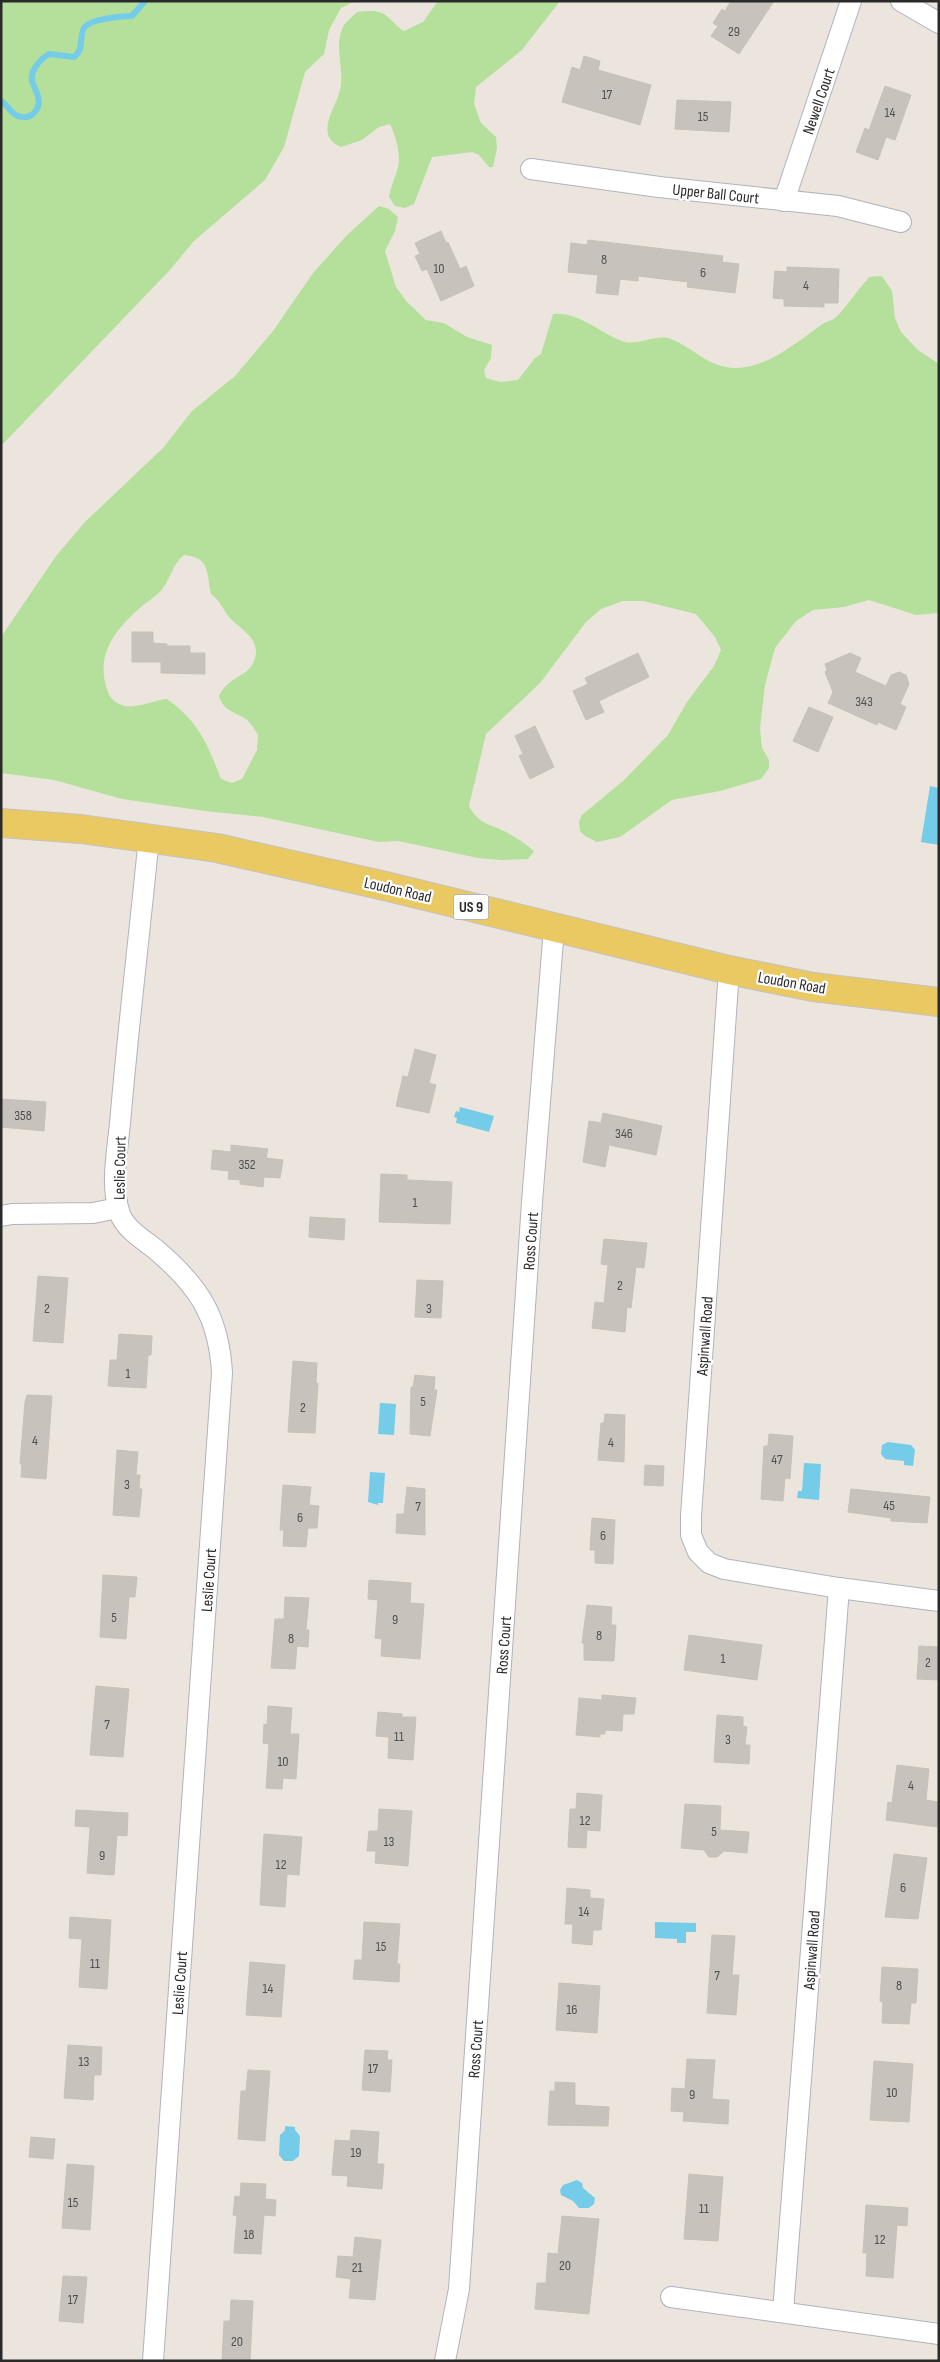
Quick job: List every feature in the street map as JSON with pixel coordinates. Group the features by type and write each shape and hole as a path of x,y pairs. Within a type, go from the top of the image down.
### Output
{"main road":[{"name":"Loudon Road","path":"1,823 81,829 217,848 729,970 813,987 939,1002"}],"street":[{"name":"Newell Court","path":"784,201 851,1"},
{"path":"901,1 939,22"},
{"name":"Upper Ball Court","path":"531,170 658,187 850,208 901,222"},
{"name":"Leslie Court","path":"149,837 117,1166 118,1208 124,1222 179,1272 204,1303 220,1340 222,1373 153,2361"},
{"name":"Ross Court","path":"445,2361 459,2289 532,1202 554,928"},
{"name":"Aspinwall Road","path":"729,970 691,1535 698,1552 713,1565 735,1572 939,1601"},
{"path":"1,1216 12,1214 93,1213 118,1208"},
{"name":"Aspinwall Road","path":"783,2312 839,1588"},
{"path":"671,2298 939,2334"}],"green space":[{"path":"1,1 355,1 341,8 329,30 324,54 305,72 284,147 265,180 194,241 169,271 1,446"},
{"path":"438,1 560,1 522,50 476,87 474,104 481,123 496,137 497,148 493,167 489,167 479,155 472,152 432,157 414,204 405,208 395,206 389,197 399,159 396,141 390,124 379,127 362,140 341,147 328,136 328,121 338,97 341,82 340,37 344,25 357,12 374,11 382,13 404,31 423,22"},
{"path":"379,206 389,209 398,217 395,231 385,251 396,287 407,302 426,320 444,323 467,337 492,345 491,358 484,370 486,378 500,382 518,380 535,358 541,354 553,314 562,314 580,319 622,341 671,339 718,365 732,368 746,367 760,363 786,350 823,324 835,318 869,277 882,276 892,291 895,318 901,332 918,350 939,364 939,613 916,615 869,600 844,607 813,610 796,621 775,648 765,685 760,728 762,748 769,760 769,768 761,779 720,791 672,800 620,837 597,842 580,831 579,821 582,815 623,781 668,735 687,702 714,666 721,650 715,637 696,614 643,601 623,601 601,609 586,622 540,683 486,734 469,806 480,820 504,831 534,851 528,859 501,860 478,858 398,841 379,842 263,817 122,799 54,780 1,773 1,637 56,556 85,522 164,447 192,411 235,376 273,331 313,273 347,235","holes":["184,555 199,559 206,567 211,594 217,599 230,618 251,638 256,650 249,669 231,681 219,696 223,705 246,719 258,735 257,750 242,779 232,783 221,779 201,734 187,716 167,699 139,706 118,704 110,696 105,682 104,660 107,649 118,631 143,605 163,589 174,568"]}],"water":[{"path":"930,786 939,788 939,845 921,842"},
{"path":"460,1107 494,1116 489,1132 456,1123 457,1118 454,1117 456,1111 459,1112"},
{"path":"380,1403 396,1404 394,1435 378,1434"},
{"path":"888,1442 911,1445 915,1450 913,1466 904,1465 904,1461 885,1459 881,1454 882,1445"},
{"path":"804,1463 821,1464 819,1500 797,1498 798,1491 802,1491"},
{"path":"370,1472 385,1473 383,1503 378,1503 378,1505 368,1502"},
{"path":"655,1922 696,1923 696,1932 686,1932 686,1943 677,1943 677,1939 655,1938"},
{"path":"285,2126 295,2127 300,2136 299,2156 293,2161 284,2161 279,2155 280,2135 285,2130"},
{"path":"577,2180 595,2198 594,2204 589,2208 579,2208 573,2201 561,2195 560,2190 563,2185"}],"building":[{"path":"731,1 774,1 739,54 711,36 718,26 713,23 722,9 725,11"},
{"path":"584,56 600,61 598,70 651,85 640,125 562,102 572,67 580,70"},
{"path":"885,86 911,95 895,140 886,137 878,160 856,152 865,128 869,130"},
{"path":"677,100 731,102 729,132 675,129"},
{"path":"441,231 460,269 466,266 474,286 441,301 427,269 422,271 415,256 420,254 415,243"},
{"path":"588,240 723,256 722,262 739,264 735,293 687,287 688,282 638,276 638,281 620,279 618,295 596,293 598,275 568,272 571,243 587,245"},
{"path":"787,267 839,269 838,303 824,303 824,307 784,306 784,299 773,298 775,271 787,272"},
{"path":"132,632 153,632 153,643 167,644 167,646 190,646 190,653 205,653 205,674 161,673 161,662 132,662"},
{"path":"638,653 649,677 599,701 604,712 586,720 573,691 588,684 585,678"},
{"path":"850,653 861,658 855,672 886,686 891,675 899,672 906,675 909,684 900,704 906,707 896,730 878,722 877,725 828,703 833,692 825,672 827,670 825,664"},
{"path":"809,707 833,717 818,752 793,741"},
{"path":"535,726 554,767 530,779 519,756 523,754 515,736"},
{"path":"415,1049 436,1055 429,1083 436,1085 429,1113 396,1106 403,1076 408,1077"},
{"path":"1,1099 46,1102 44,1131 1,1127"},
{"path":"603,1113 662,1126 656,1155 609,1145 605,1167 583,1162 589,1121 601,1123"},
{"path":"231,1145 268,1149 266,1158 283,1160 280,1178 264,1177 263,1187 240,1184 240,1180 228,1179 229,1171 211,1169 213,1150 231,1152"},
{"path":"381,1174 407,1175 407,1180 452,1182 450,1224 379,1222"},
{"path":"310,1217 345,1219 344,1240 309,1237"},
{"path":"604,1239 647,1243 644,1268 636,1267 631,1308 627,1307 625,1332 592,1328 595,1302 604,1303 608,1265 601,1264"},
{"path":"38,1276 68,1278 63,1343 33,1341"},
{"path":"417,1280 443,1281 441,1318 415,1317"},
{"path":"119,1334 152,1336 151,1355 148,1355 146,1388 108,1386 110,1360 117,1360"},
{"path":"293,1361 317,1363 316,1383 318,1383 315,1433 288,1432"},
{"path":"415,1375 435,1377 434,1390 437,1390 430,1436 410,1434 411,1387 413,1387"},
{"path":"27,1395 52,1396 46,1479 21,1477 22,1464 20,1464"},
{"path":"605,1414 625,1415 624,1462 598,1460 601,1423 604,1423"},
{"path":"769,1434 793,1436 790,1479 785,1478 783,1501 761,1499 764,1446 768,1446"},
{"path":"117,1450 138,1452 136,1475 140,1475 139,1489 142,1489 139,1517 113,1515"},
{"path":"645,1465 664,1466 663,1486 644,1485"},
{"path":"283,1485 311,1487 309,1505 319,1506 317,1528 308,1528 306,1547 283,1546 284,1530 280,1530"},
{"path":"407,1487 425,1489 425,1535 396,1533 397,1514 404,1514"},
{"path":"851,1489 930,1497 927,1523 891,1521 891,1518 848,1512"},
{"path":"592,1518 615,1520 613,1564 595,1563 595,1550 590,1550"},
{"path":"103,1575 137,1577 135,1597 129,1597 126,1639 100,1637"},
{"path":"369,1580 411,1583 410,1603 424,1604 420,1659 381,1656 382,1639 375,1638 378,1600 368,1599"},
{"path":"285,1597 309,1598 306,1630 309,1630 308,1647 297,1646 295,1669 271,1668 275,1619 284,1619"},
{"path":"587,1605 612,1607 611,1625 616,1625 614,1661 584,1660 584,1643 582,1643"},
{"path":"689,1635 762,1645 757,1680 684,1670"},
{"path":"919,1646 939,1647 939,1680 917,1679"},
{"path":"96,1686 129,1689 123,1757 90,1755"},
{"path":"602,1695 636,1698 634,1714 623,1714 622,1731 605,1730 605,1734 600,1734 600,1737 576,1735 579,1698 602,1700"},
{"path":"268,1706 292,1708 290,1734 299,1734 296,1779 283,1778 282,1789 266,1788 269,1744 263,1743 264,1724 267,1725"},
{"path":"378,1712 402,1714 402,1717 416,1717 413,1760 388,1758 389,1737 376,1736"},
{"path":"717,1715 743,1717 743,1726 747,1727 745,1745 750,1745 749,1764 714,1762"},
{"path":"897,1765 929,1769 926,1800 939,1802 937,1827 886,1820 888,1802 892,1803"},
{"path":"577,1793 602,1795 600,1831 587,1830 586,1848 568,1847 570,1809 576,1809"},
{"path":"685,1804 721,1806 720,1830 749,1832 747,1853 724,1851 717,1857 709,1857 704,1850 681,1848"},
{"path":"379,1809 412,1811 408,1866 375,1863 376,1851 367,1851 369,1831 378,1831"},
{"path":"76,1810 128,1813 127,1836 117,1835 114,1875 87,1873 90,1827 75,1826"},
{"path":"264,1834 302,1837 299,1875 287,1874 285,1907 260,1905"},
{"path":"894,1854 927,1858 918,1919 885,1917"},
{"path":"567,1888 590,1890 590,1898 604,1899 601,1930 593,1930 592,1945 572,1943 573,1924 565,1924"},
{"path":"70,1917 111,1920 107,1989 79,1987 82,1939 69,1938"},
{"path":"364,1922 400,1924 397,1964 400,1964 399,1982 353,1979 355,1960 362,1960"},
{"path":"712,1935 735,1936 732,1975 739,1975 736,2015 707,2013"},
{"path":"250,1962 285,1965 281,2017 246,2015"},
{"path":"882,1967 918,1969 916,2003 911,2003 909,2024 882,2023 883,2002 880,2001"},
{"path":"559,1983 600,1986 597,2033 556,2030"},
{"path":"68,2045 102,2047 101,2075 94,2075 93,2100 64,2098"},
{"path":"365,2050 388,2051 387,2060 392,2060 390,2092 362,2090"},
{"path":"687,2059 715,2060 712,2099 729,2100 728,2124 683,2121 684,2112 671,2111 672,2088 685,2089"},
{"path":"874,2061 913,2064 909,2122 870,2120"},
{"path":"248,2070 270,2071 265,2141 238,2139 241,2091 246,2091"},
{"path":"555,2082 575,2083 575,2105 609,2107 608,2126 548,2125 550,2091 555,2091"},
{"path":"351,2130 379,2132 377,2164 384,2164 382,2189 347,2186 348,2176 332,2175 335,2140 350,2141"},
{"path":"31,2137 55,2139 53,2159 29,2157"},
{"path":"67,2164 94,2166 90,2230 62,2228"},
{"path":"689,2174 723,2177 718,2241 684,2239"},
{"path":"241,2183 266,2184 265,2199 276,2200 275,2216 264,2215 261,2254 234,2253 237,2216 233,2215 235,2196 240,2197"},
{"path":"866,2205 908,2208 907,2226 897,2225 893,2278 866,2276 867,2253 863,2253"},
{"path":"562,2216 599,2219 589,2314 535,2309 537,2283 546,2283 548,2253 558,2254"},
{"path":"355,2237 381,2240 375,2300 349,2298 351,2279 336,2277 338,2256 353,2257"},
{"path":"63,2276 87,2277 83,2323 59,2321"},
{"path":"231,2300 253,2301 250,2361 222,2361 224,2321 230,2321"}],"waterway":[{"path":"1,101 16,115 27,117 34,113 39,101 32,81 32,75 41,60 49,54 74,57 79,51 84,28 87,25 106,19 132,16 145,1"}]}
